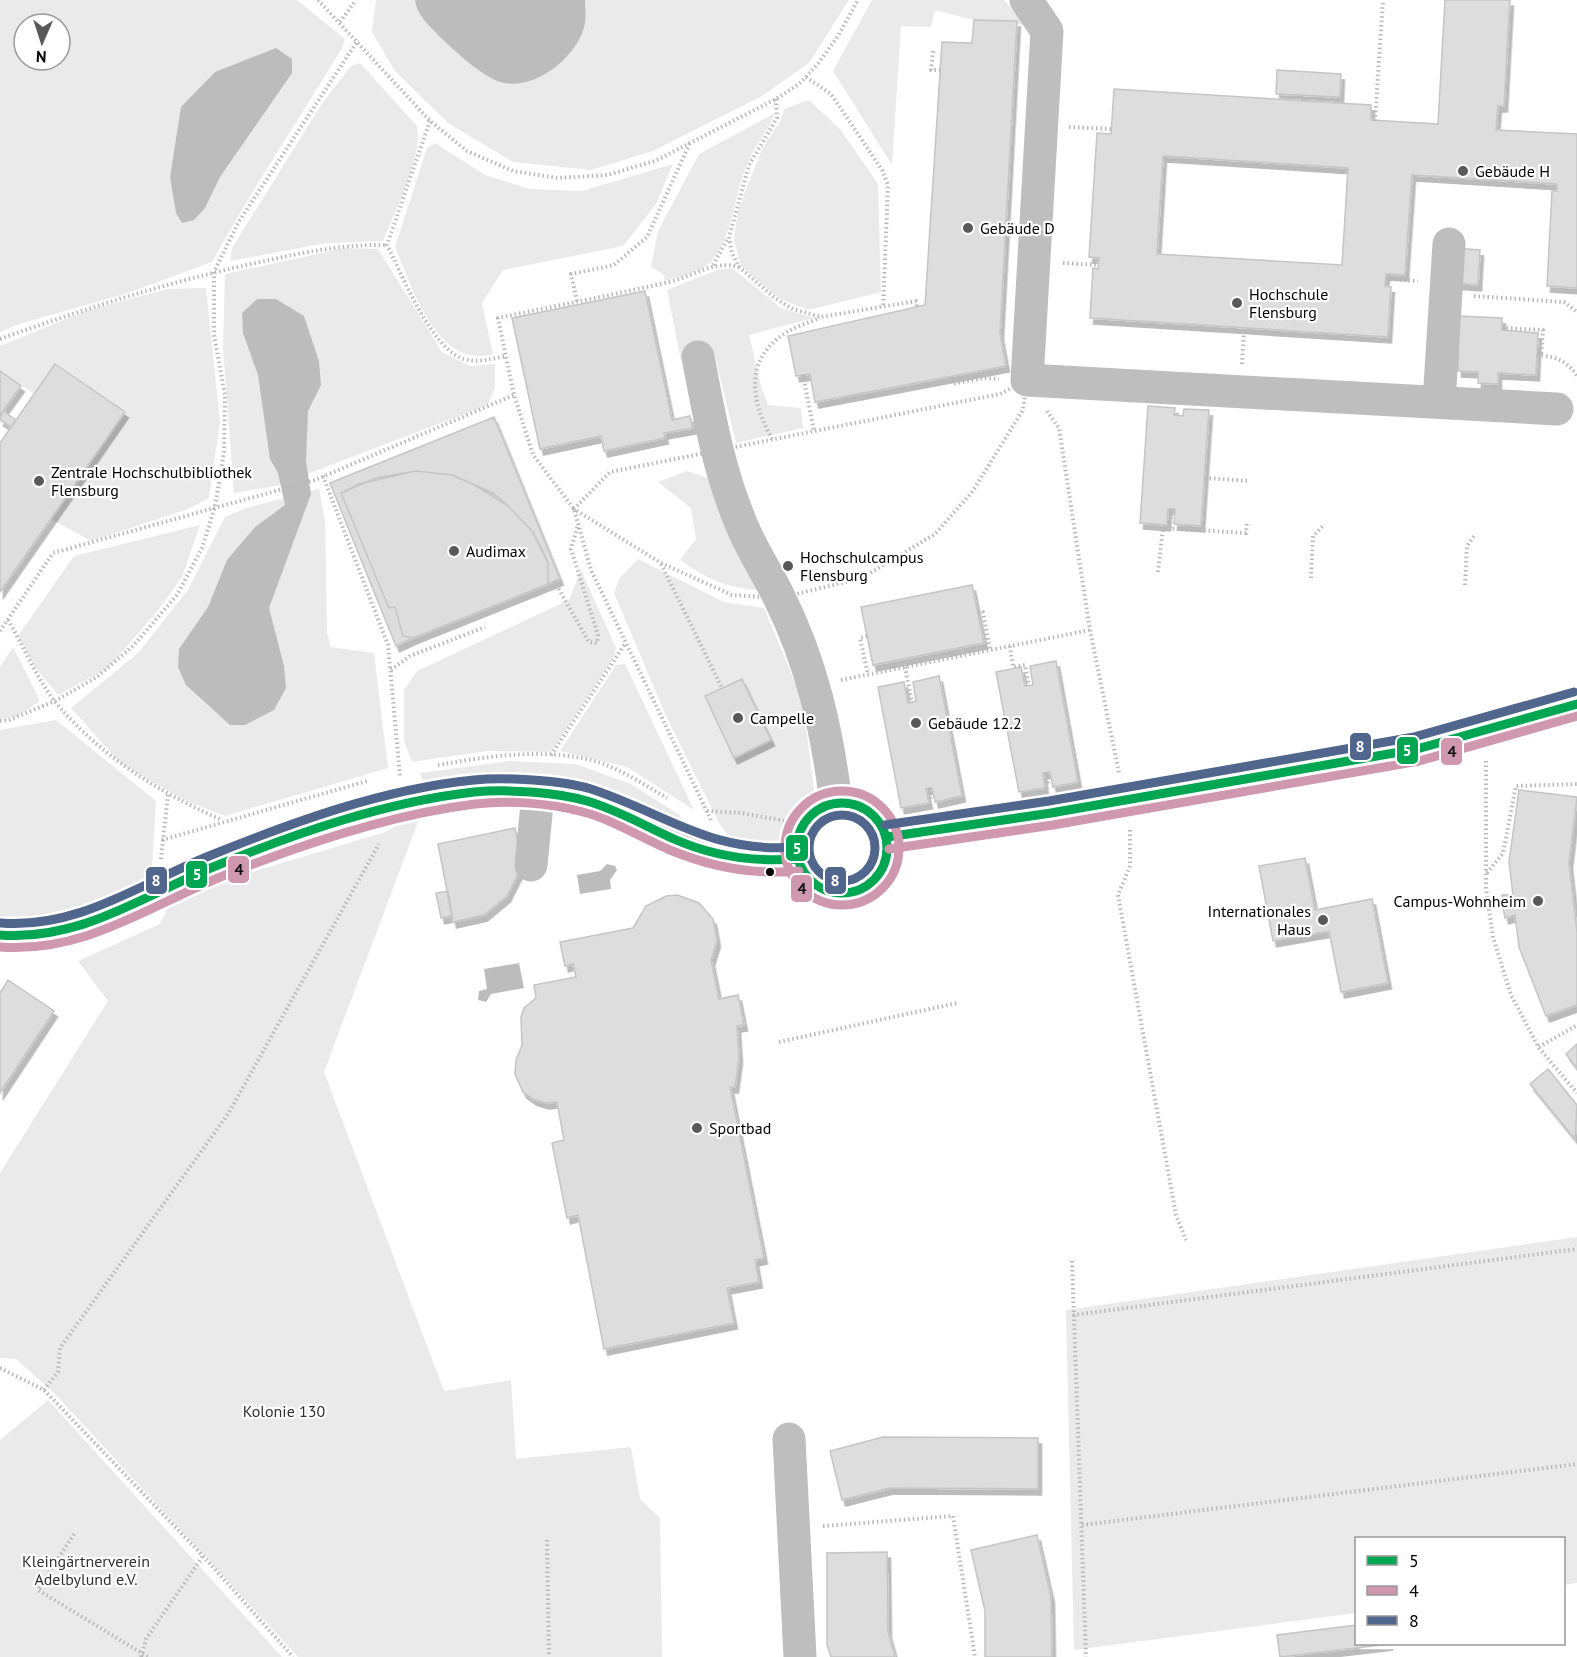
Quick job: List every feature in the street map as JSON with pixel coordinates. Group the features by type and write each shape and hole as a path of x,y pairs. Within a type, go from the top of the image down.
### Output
{"street":[{"path":"1026,0 1047,31 1014,387 1557,408"},
{"path":"1439,402 1449,244"},
{"path":"698,357 718,459 743,529 780,598 814,686 828,737 836,802"},
{"path":"887,837 1124,801 1417,750 1577,704"},
{"path":"0,935 26,937 79,928 274,843 406,803 476,792 538,794 585,800 627,815 675,839 714,853 774,861 798,859"},
{"path":"531,865 538,794"},
{"path":"836,802 854,804 867,809 881,823 887,837 887,857 880,874 867,886 854,892 837,893 825,890 805,874 798,859 797,839 803,824 818,809 836,802"},
{"path":"789,1439 800,1657"}],"path":[{"path":"318,0 358,40 430,121 467,151 513,171 558,178 607,175 655,161 776,99 806,77 838,36 858,0"},
{"path":"340,22 356,0"},
{"path":"1375,121 1383,0"},
{"path":"0,722 55,701 98,677 133,646 177,595 202,548 215,507 224,452 225,395 214,335 214,272 238,223 358,40"},
{"path":"933,51 932,70 940,70"},
{"path":"806,77 831,94 882,170 888,185 883,308"},
{"path":"712,266 729,237 749,165 777,118 776,99"},
{"path":"430,121 387,244 429,325 437,338 454,355 478,361 505,356"},
{"path":"1105,129 1112,129"},
{"path":"577,302 571,274 614,265 647,237 690,143"},
{"path":"729,237 732,253 739,267 776,299 792,309 821,317"},
{"path":"0,339 128,294 214,272 320,248 387,244"},
{"path":"714,853 716,829 591,570 574,510 533,455 514,394 498,318 678,280 712,266 726,263 739,267"},
{"path":"1446,294 1564,302 1577,312"},
{"path":"772,439 759,415 755,400 755,381 761,361 773,341 790,330 821,317 916,301 917,307"},
{"path":"1504,330 1504,328 1543,330 1539,355 1569,364 1577,376"},
{"path":"803,375 814,431"},
{"path":"951,377 952,384 984,378"},
{"path":"574,510 661,563 732,595 780,598 862,578 935,534 972,492 1023,410 1014,387 755,442"},
{"path":"0,631 53,553 315,480 514,394"},
{"path":"1059,428 1090,630 1130,834 1130,866 1118,895 1176,1215 1186,1240"},
{"path":"574,510 610,472 680,458"},
{"path":"323,476 387,645 397,756 406,803"},
{"path":"1205,478 1250,480"},
{"path":"1170,528 1172,509"},
{"path":"1158,572 1163,528 1246,533 1247,521"},
{"path":"554,582 589,642 597,643 598,635 571,549 578,524"},
{"path":"1311,578 1313,536 1323,526"},
{"path":"1465,585 1467,546 1474,536"},
{"path":"661,563 722,688"},
{"path":"978,612 983,612 990,650"},
{"path":"8,620 55,701 105,752 168,795 223,821"},
{"path":"391,671 410,656 485,627"},
{"path":"814,686 1090,630"},
{"path":"867,636 860,638 867,675"},
{"path":"551,755 626,644"},
{"path":"1010,646 1013,667 1025,665 1029,685"},
{"path":"905,668 912,702"},
{"path":"1491,730 1484,772 1486,873 1496,947 1511,995 1539,1048 1577,1094"},
{"path":"1486,873 1503,854 1516,786 1577,784"},
{"path":"158,892 168,795"},
{"path":"707,811 741,813 803,824"},
{"path":"44,1390 58,1372 60,1348 228,1114 380,841"},
{"path":"779,1042 957,1003"},
{"path":"1539,1048 1577,1025"},
{"path":"1073,1315 1577,1249"},
{"path":"1072,1261 1086,1657"},
{"path":"0,1368 44,1390 203,1556 293,1657"},
{"path":"1082,1525 1577,1464"},
{"path":"795,1528 953,1516 975,1657"},
{"path":"74,1534 38,1590 148,1657"},
{"path":"547,1540 549,1657"},
{"path":"142,1655 146,1639 203,1556"}],"green space":[{"path":"0,0 297,0 345,39 342,48 259,181 212,262 128,293 19,324 0,332"},
{"path":"376,0 849,0 809,63 762,96 653,151 591,170 513,162 448,123 395,71 372,32"},
{"path":"872,0 1004,0 1025,25 974,20 935,10 931,27 901,26 892,165 833,71"},
{"path":"360,63 417,126 418,139 412,168 383,241 327,243 230,261 232,248 321,105 351,66"},
{"path":"809,100 840,129 878,184 881,292 808,310 778,298 741,266 734,240 738,210 762,149 781,120 784,109"},
{"path":"775,113 745,170 721,248 709,263 698,271 665,281 663,274 651,267 658,231 699,154"},
{"path":"435,143 485,175 530,189 582,191 673,164 656,204 623,246 503,270 482,303 493,354 473,356 456,350 429,322 395,247 427,148"},
{"path":"344,248 378,249 442,352 471,366 495,364 495,387 488,405 276,486 234,493 223,348 225,274"},
{"path":"732,268 781,308 814,318 749,335 768,405 801,408 803,428 736,443 714,352 681,361 667,290 717,270"},
{"path":"206,288 220,422 209,498 188,509 91,541 51,519 125,412 55,364 34,394 0,371 0,346 85,311 167,289"},
{"path":"687,471 716,481 757,590 716,581 680,560 696,539 691,508 658,482"},
{"path":"319,489 325,521 327,633 331,647 374,653 388,768 225,816 188,802 121,764 71,708 138,653 188,590 225,517 246,508"},
{"path":"200,525 182,577 159,609 108,668 58,695 35,667 18,636 74,556"},
{"path":"638,559 724,602 764,608 802,699 815,796 809,806 788,823 779,842 756,851 736,846 719,823 666,716 614,593 619,579"},
{"path":"581,570 616,648 613,659 551,752 487,751 412,762 404,741 404,690 417,671 569,600"},
{"path":"13,647 40,701 17,717 0,719 0,667"},
{"path":"625,664 694,810 627,767 560,751 616,665"},
{"path":"56,720 156,801 151,883 58,920 0,924 0,730"},
{"path":"510,761 575,764 631,784 681,816 675,821 646,806 642,814 425,787 420,773"},
{"name":"Kolonie 130","path":"422,811 324,1072 444,1391 511,1380 516,1459 631,1447 640,1499 660,1518 662,1657 298,1657 55,1394 16,1359 0,1358 0,1173 108,1001 78,961 160,924 173,896 385,832"},
{"path":"1577,1237 1577,1583 1565,1585 1565,1537 1355,1537 1355,1613 1074,1650 1066,1310"},
{"name":"Kleingärtnerverein Adelbylund e.V.","path":"48,1400 282,1657 0,1657 0,1440"}],"shaded area":[{"path":"415,0 585,0 585,23 581,36 563,61 537,78 523,83 508,84 488,76 453,49 424,20"},
{"path":"276,48 292,59 292,73 220,177 205,208 194,220 182,223 176,213 170,177 181,107 215,72"},
{"path":"257,299 276,299 304,316 319,361 321,385 308,411 306,461 311,494 269,608 284,666 286,688 274,710 245,725 230,725 186,685 178,667 179,649 208,607 227,560 255,527 285,505 278,473 270,459 258,375 243,333 242,313"},
{"path":"607,864 615,866 617,870 610,880 611,889 580,894 577,875 600,871"},
{"path":"519,963 524,988 491,994 486,1002 478,1000 479,991 487,989 484,969"}],"building":[{"name":"Gebäude H","path":"1445,0 1510,0 1504,106 1498,106 1496,130 1577,134 1577,288 1547,286 1552,191 1557,191 1557,184 1412,175 1405,275 1386,274 1385,286 1391,287 1388,337 1090,318 1093,268 1098,269 1099,258 1089,257 1097,133 1111,134 1114,89 1371,105 1371,120 1438,124","holes":["1163,156 1348,168 1342,265 1157,254"]},
{"name":"Gebäude D","path":"974,20 1017,21 1000,334 1006,366 815,402 810,374 796,376 788,336 925,305 942,42 972,43"},
{"path":"1277,70 1341,74 1340,97 1276,94"},
{"path":"1454,248 1480,250 1478,285 1451,283"},
{"path":"645,291 672,420 690,416 693,428 664,433 665,438 604,451 601,436 540,449 512,318"},
{"path":"1459,316 1502,318 1502,330 1538,333 1536,375 1498,373 1498,384 1478,383 1478,372 1458,371"},
{"name":"Zentrale Hochschulbibliothek Flensburg","path":"55,364 125,412 0,592 0,443"},
{"path":"0,371 21,386 0,415"},
{"path":"1148,406 1175,408 1174,415 1183,416 1184,409 1209,410 1201,526 1174,524 1175,509 1168,509 1167,525 1140,523"},
{"path":"3,411 16,420 11,427 0,420"},
{"path":"494,417 560,579 548,584 548,563 532,531 507,505 473,484 452,475 416,471 359,484 341,493 389,608 395,607 403,636 413,638 396,646 330,483"},
{"name":"Audimax","path":"416,471 452,475 493,493 532,531 548,563 548,584 413,638 403,636 395,607 389,608 341,493 376,478"},
{"path":"972,585 984,643 873,665 861,607"},
{"path":"1056,661 1078,782 1053,787 1050,772 1043,773 1045,788 1019,792 996,672 1021,667 1025,686 1033,685 1030,666"},
{"name":"Gebäude 12.2","path":"939,676 962,796 935,802 932,788 929,788 926,789 929,803 901,808 878,687 904,682 908,703 916,701 913,682"},
{"name":"Campelle","path":"742,679 771,740 734,758 705,696"},
{"name":"Campus-Wohnheim","path":"1519,790 1577,797 1569,863 1577,932 1577,1005 1546,1016 1519,947 1515,915 1505,918 1503,907 1502,895 1513,895 1509,862"},
{"path":"515,828 521,856 520,870 507,896 484,915 453,922 438,844"},
{"name":"Internationales Haus","path":"1305,858 1315,910 1372,899 1388,983 1341,992 1329,931 1273,941 1259,866"},
{"path":"448,891 452,916 441,918 436,893"},
{"path":"677,895 699,903 713,919 717,941 711,960 719,999 738,995 744,1025 737,1026 739,1058 735,1087 730,1087 764,1258 755,1260 759,1282 727,1288 734,1323 604,1349 578,1215 567,1218 552,1143 564,1140 557,1102 545,1103 533,1099 523,1092 515,1074 516,1060 522,1045 521,1017 524,1008 536,998 534,985 576,977 573,964 565,966 560,942 633,928 646,906 666,896"},
{"path":"8,980 54,1011 0,1093 0,993"},
{"path":"1577,1044 1577,1068 1566,1054"},
{"path":"1548,1069 1577,1105 1575,1139 1530,1084"},
{"path":"883,1437 1038,1438 1038,1489 890,1488 842,1500 830,1451"},
{"path":"1037,1535 1051,1597 1052,1657 985,1657 985,1611 971,1550"},
{"path":"887,1552 888,1632 895,1657 831,1657 827,1645 827,1553"},
{"path":"1355,1625 1355,1645 1382,1645 1280,1657 1277,1635"}],"transit line":[{"name":"8","path":"885,825 1049,801 1414,737 1574,692"},
{"name":"5","path":"887,837 1051,813 1417,749 1577,704"},
{"name":"4","path":"889,849 1053,825 1419,761 1577,716"},
{"name":"8","path":"1,923 29,923 82,912 209,856 306,819 406,791 474,780 533,780 565,783 591,789 714,838 767,848 797,847"},
{"name":"4","path":"842,791 864,795 882,808 895,826 899,848 895,870 882,888 864,901 842,905 820,901 802,888 789,870 785,848 789,826 802,808 820,795 842,791"},
{"name":"5","path":"0,935 29,935 84,924 110,915 213,867 276,842 374,811 474,792 531,792 561,795 610,809 674,839 704,850 766,860 798,859"},
{"name":"4","path":"0,947 30,947 86,936 218,878 312,843 409,816 475,804 515,802 570,809 594,815 670,850 701,861 750,871 799,871"},
{"name":"5","path":"842,803 859,806 874,816 884,831 887,848 884,865 874,880 859,890 842,893 825,890 810,880 800,865 797,848 800,831 810,816 825,806 842,803"},
{"name":"8","path":"842,815 855,818 865,825 872,835 875,848 872,861 865,871 855,878 842,881 829,878 819,871 812,861 809,848 812,835 819,825 829,818 842,815"}],"place":[{"name":"Gebäude H","path":"1463,171"},
{"name":"Gebäude D","path":"968,228"},
{"name":"Hochschule Flensburg","path":"1237,303"},
{"name":"Zentrale Hochschulbibliothek Flensburg","path":"39,481"},
{"name":"Audimax","path":"454,551"},
{"name":"Hochschulcampus Flensburg","path":"788,566"},
{"name":"Campelle","path":"738,718"},
{"name":"Gebäude 12.2","path":"916,723"},
{"name":"Campus-Wohnheim","path":"1538,901"},
{"name":"Internationales Haus","path":"1323,920"},
{"name":"Sportbad","path":"697,1128"}]}
